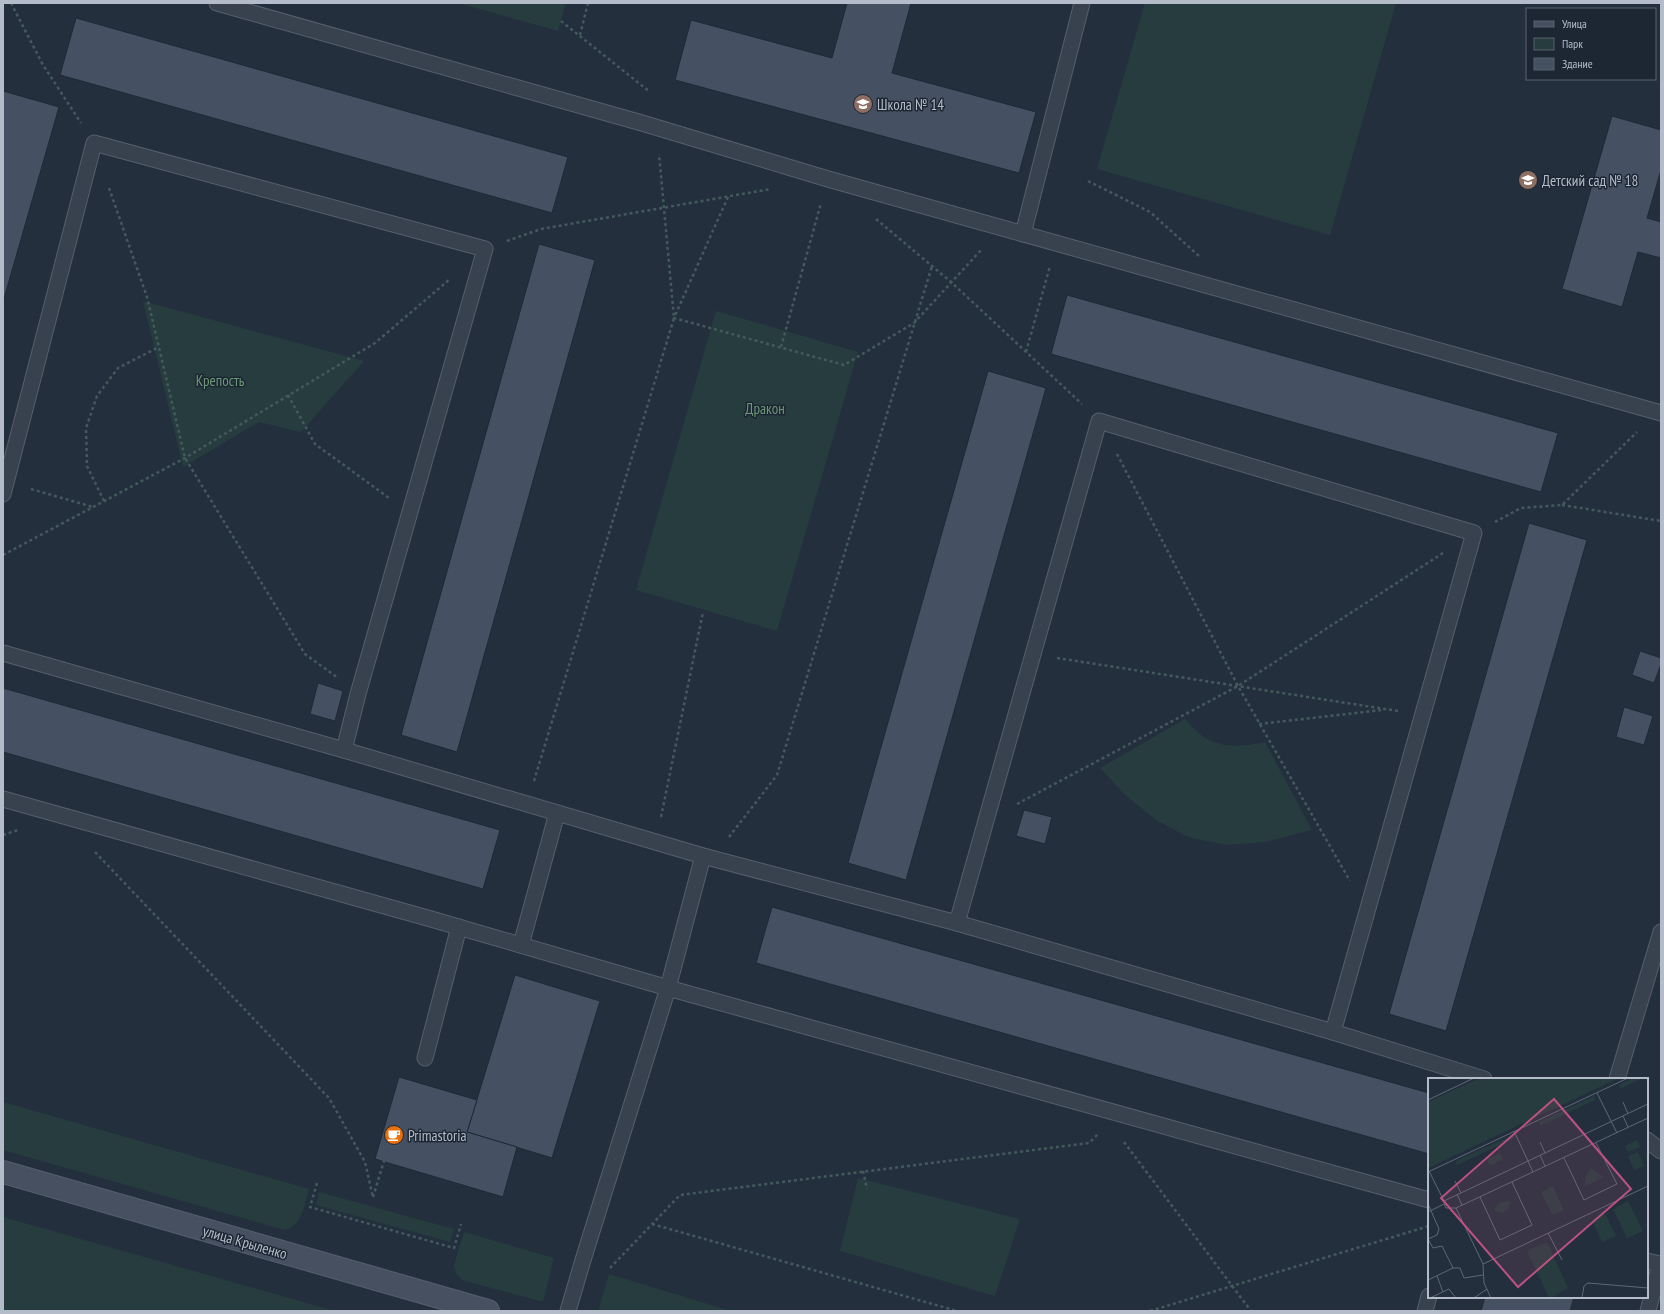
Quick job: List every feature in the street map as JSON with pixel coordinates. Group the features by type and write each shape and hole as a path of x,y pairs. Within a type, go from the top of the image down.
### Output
{"street":[{"name":"улица Крыленко","path":"3,1172 488,1311"}],"lane":[{"path":"217,3 642,123 828,179 1659,412"},
{"path":"1023,234 1082,3"},
{"path":"5,488 94,143 485,249 358,694 344,750"},
{"path":"957,923 1099,421 1474,533 1333,1032"},
{"path":"3,653 344,750 708,857 957,923 1333,1032 1481,1078"},
{"path":"3,799 459,927 1112,1118 1428,1200"},
{"path":"521,945 557,813"},
{"path":"568,1311 708,857"},
{"path":"425,1058 459,927"},
{"path":"1617,1078 1661,932"},
{"path":"1648,1141 1661,1151"},
{"path":"1648,1311 1656,1262"},
{"path":"1425,1311 1428,1298"}],"path":[{"path":"11,3 43,65 94,143"},
{"path":"579,36 588,3"},
{"path":"561,21 650,92"},
{"path":"642,123 658,142 674,318"},
{"path":"1088,181 1150,212 1221,277 1218,289"},
{"path":"109,187 147,297 185,458 305,654 358,694"},
{"path":"3,555 185,458 375,343 485,249 541,229 774,188"},
{"path":"528,804 674,318 729,196"},
{"path":"781,348 820,208"},
{"path":"871,215 950,282 1099,421 1238,686 1346,875"},
{"path":"674,318 844,365 914,323 1001,228"},
{"path":"1026,352 1056,243"},
{"path":"708,857 777,775 932,266"},
{"path":"104,501 87,466 86,428 97,396 118,368 158,347"},
{"path":"288,395 315,444 410,514"},
{"path":"1562,505 1659,412"},
{"path":"5,488 94,507"},
{"path":"985,822 1238,686 1474,533 1521,508 1562,505 1661,522"},
{"path":"656,842 703,612"},
{"path":"1033,654 1423,715"},
{"path":"1259,724 1387,709"},
{"path":"93,850 329,1098 366,1162 373,1198 384,1161"},
{"path":"610,1268 680,1195 1089,1143 1112,1118 1231,1285 1252,1311"},
{"path":"863,1171 867,1189"},
{"path":"316,1183 310,1207 454,1248 461,1224"},
{"path":"652,1224 957,1311"},
{"path":"1150,1311 1231,1285 1428,1226"}],"green space":[{"path":"458,3 566,3 558,31"},
{"path":"1145,3 1396,3 1330,235 1097,169"},
{"name":"Крепость","path":"143,301 364,361 301,432 259,422 183,467"},
{"name":"Дракон","path":"716,311 858,352 777,631 636,590"},
{"path":"1185,719 1208,740 1216,743 1240,746 1265,742 1312,830 1265,842 1227,845 1188,837 1156,820 1125,795 1100,768"},
{"path":"3,1102 309,1189 302,1214 296,1224 285,1230 3,1150"},
{"path":"858,1178 1020,1219 995,1296 840,1251"},
{"path":"319,1192 454,1229 450,1242 316,1205"},
{"path":"3,1217 335,1311 3,1311"},
{"path":"464,1232 554,1258 543,1302 462,1280 456,1274 454,1265"},
{"path":"609,1274 731,1311 600,1311 599,1308"}],"building":[{"path":"847,3 911,3 892,73 1036,112 1019,173 675,80 691,20 832,58"},
{"path":"76,18 568,157 552,213 60,75"},
{"path":"3,91 59,107 3,302"},
{"path":"1612,116 1661,130 1661,170 1647,218 1661,222 1661,258 1638,252 1622,307 1562,289"},
{"path":"539,244 595,260 457,752 401,735"},
{"path":"1067,295 1558,433 1541,492 1051,354"},
{"path":"988,371 1046,388 906,880 848,863"},
{"path":"1529,523 1587,540 1446,1031 1389,1014"},
{"path":"1640,651 1661,658 1661,664 1654,683 1632,675"},
{"path":"318,683 343,691 335,721 310,714"},
{"path":"3,688 500,830 483,889 3,752"},
{"path":"1624,707 1653,716 1644,745 1616,737"},
{"path":"1024,810 1052,817 1045,844 1016,836"},
{"path":"772,907 1428,1093 1428,1154 756,963"},
{"path":"515,975 600,1001 552,1158 467,1132"},
{"path":"399,1077 477,1100 467,1132 517,1147 503,1197 375,1159"},
{"path":"1485,1298 1574,1298 1570,1311 1481,1311"}],"place":[{"name":"Школа № 14","path":"863,104"},
{"name":"Детский сад № 18","path":"1528,180"},
{"name":"Primastoria","path":"394,1135"}]}
